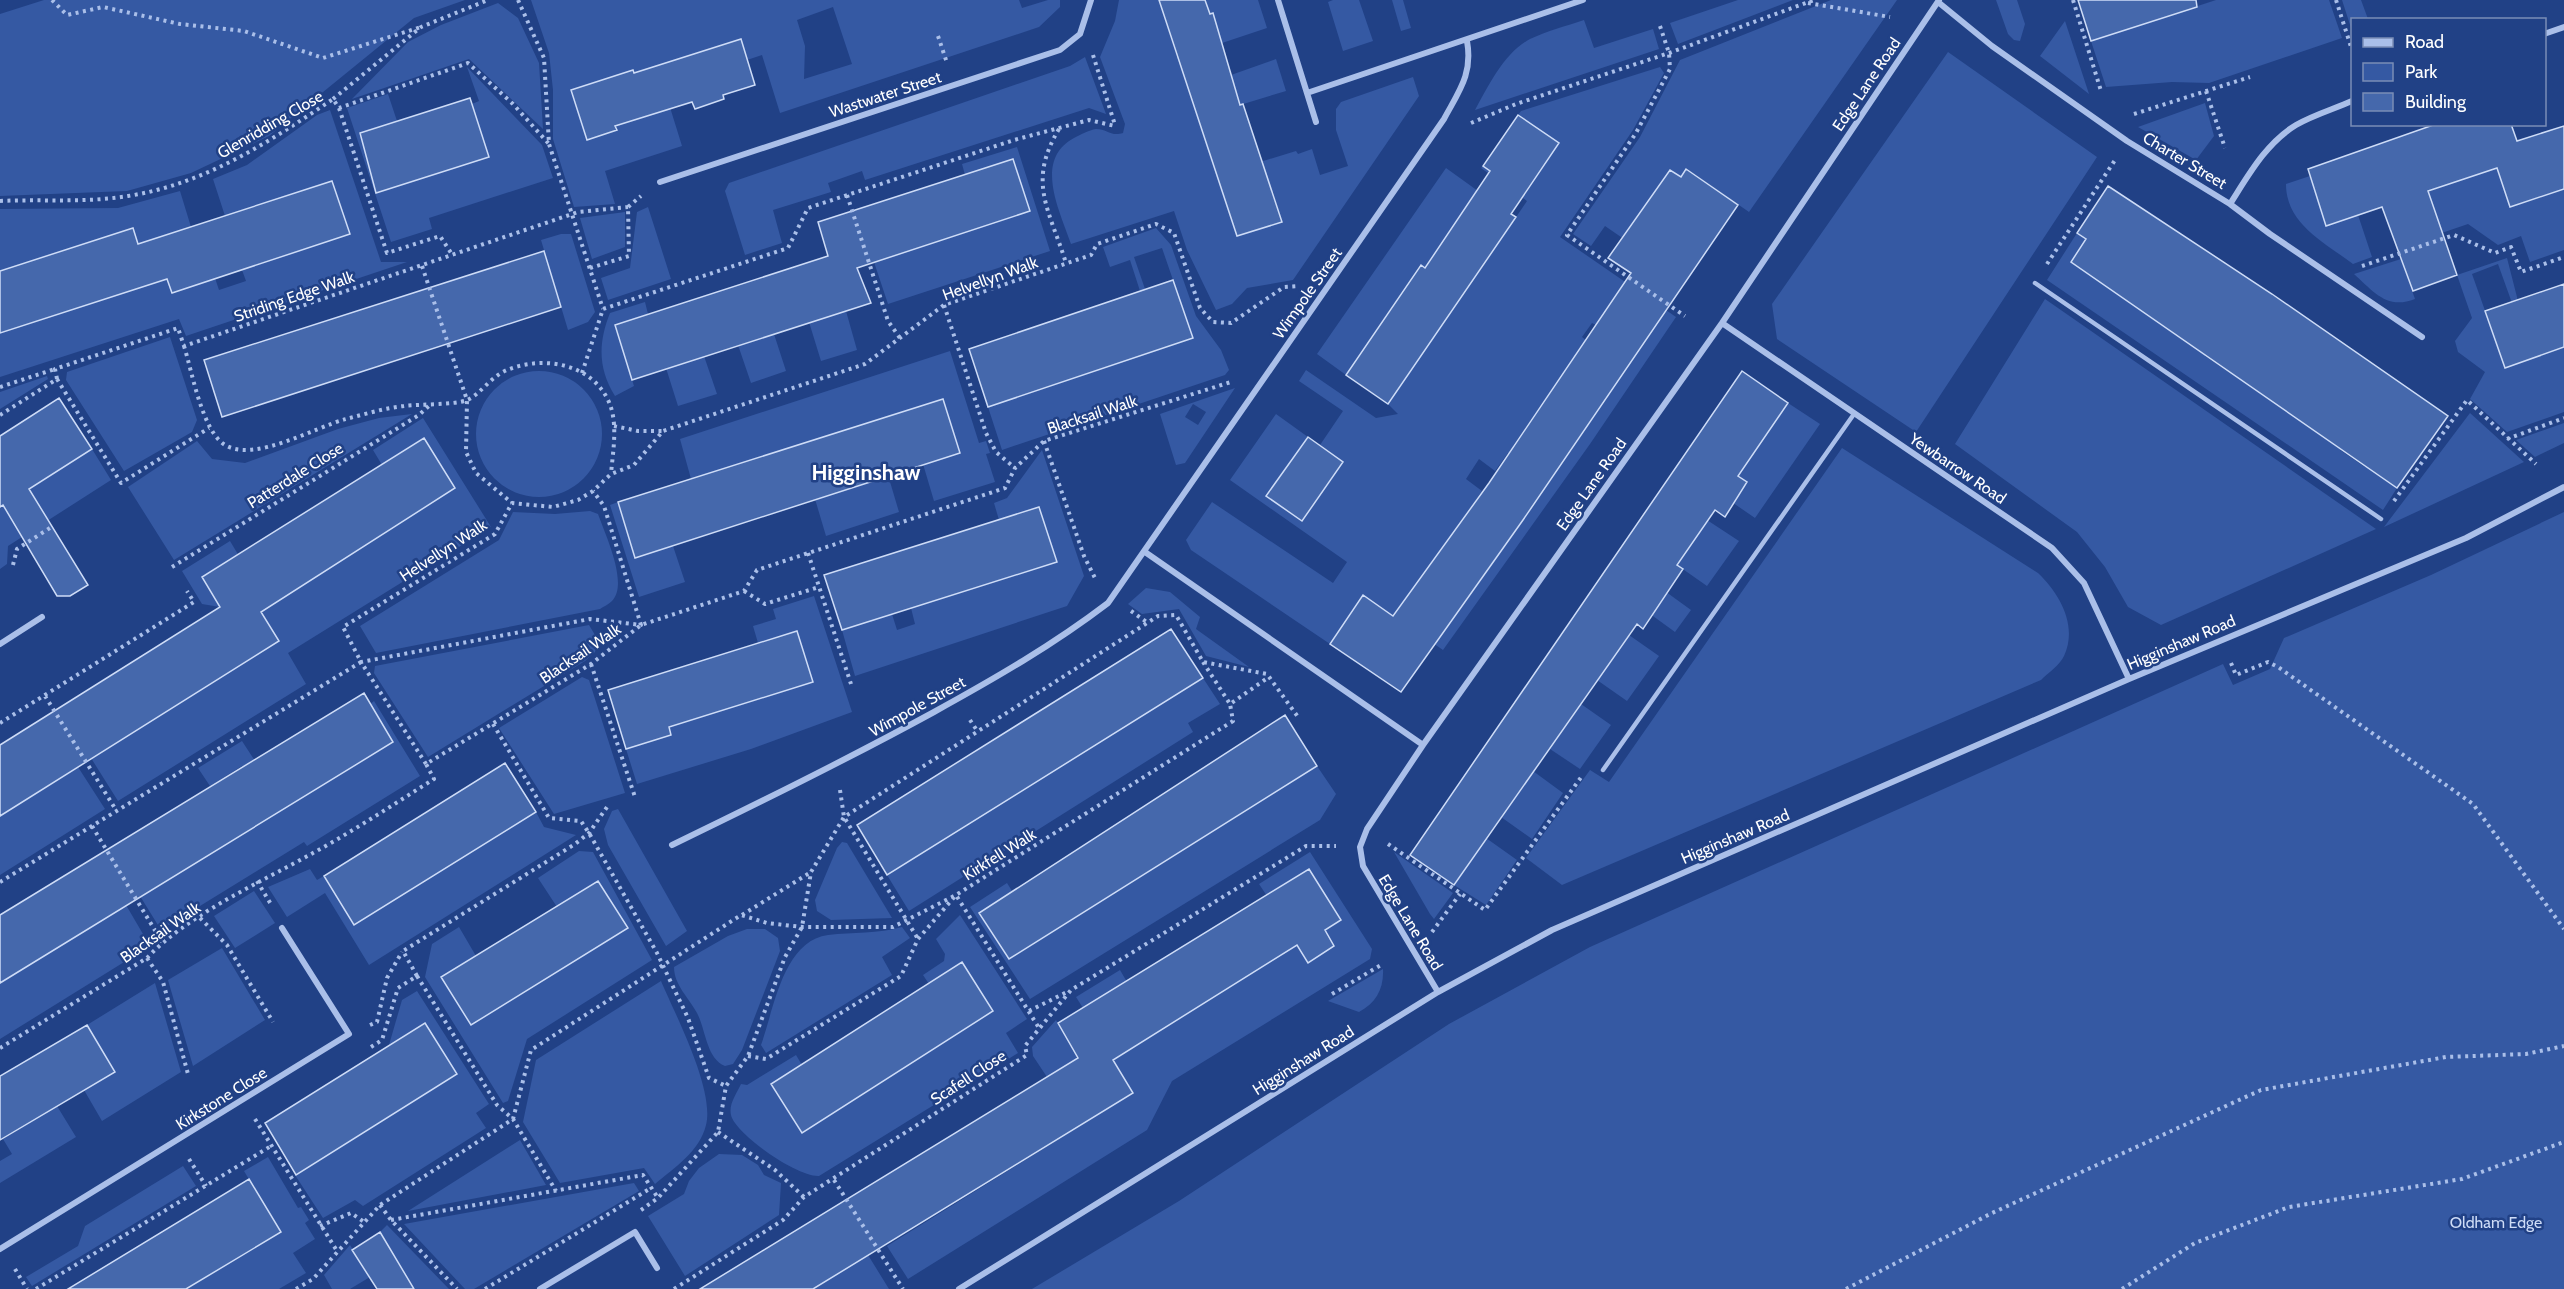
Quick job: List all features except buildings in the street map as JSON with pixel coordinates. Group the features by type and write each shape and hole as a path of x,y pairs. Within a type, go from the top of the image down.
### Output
{"street":[{"name":"Wastwater Street","path":"660,182 1060,50 1080,34 1091,0"},
{"path":"1278,0 1316,122"},
{"path":"1306,93 1467,41 1583,0"},
{"name":"Charter Street","path":"1938,1 1992,46 2127,141 2230,204 2270,234 2422,337"},
{"name":"Edge Lane Road","path":"1438,992 1376,892 1363,866 1360,847 1367,829 1423,745 1722,323 1938,1"},
{"path":"2546,33 2564,27"},
{"name":"Wimpole Street","path":"672,845 837,766 1064,637 1108,603 1444,119 1465,80 1470,59 1467,41"},
{"path":"2230,204 2261,156 2295,125 2351,101"},
{"name":"Yewbarrow Road","path":"1722,323 2052,548 2071,566 2084,584 2129,679"},
{"name":"Higginshaw Road","path":"959,1289 1438,992 1552,930 2129,679 2466,538 2564,487"},
{"path":"1145,552 1423,745"},
{"path":"0,644 42,617"},
{"path":"282,928 349,1034"},
{"name":"Kirkstone Close","path":"0,1249 349,1034"},
{"path":"544,1288 635,1232 657,1268"}],"lane":[{"path":"2035,283 2381,519"},
{"path":"1604,770 1854,414"}],"path":[{"path":"52,0 67,15 103,7 180,24 244,31 323,58 421,27 488,0"},
{"path":"519,0 544,58 549,144 603,309 582,373"},
{"path":"1465,126 1516,104 1670,53 1814,0"},
{"path":"2073,0 2101,91"},
{"path":"2336,0 2351,47"},
{"path":"1806,3 1890,17"},
{"path":"1660,26 1670,53 1670,69 1636,133 1567,235 1685,316"},
{"path":"333,99 421,27"},
{"path":"938,36 948,66"},
{"path":"603,309 788,248 808,208 1014,140 1089,120 1115,126 1094,56"},
{"name":"Glenridding Close","path":"0,201 128,196 177,184 234,161 333,99 339,108 468,63 513,104 549,144"},
{"path":"2134,114 2250,77"},
{"path":"2206,91 2225,148"},
{"path":"339,108 387,253 440,236 453,256"},
{"path":"1060,128 1046,151 1041,184 1066,263"},
{"path":"2035,283 2127,141"},
{"path":"590,268 629,256 628,207 660,182"},
{"path":"847,195 888,321 900,338"},
{"name":"Striding Edge Walk","path":"184,346 571,214 628,207"},
{"name":"Helvellyn Walk","path":"663,431 865,364 944,305 1091,255 1097,244 1156,224 1174,233 1200,308 1213,322 1231,323 1284,287 1300,286"},
{"path":"2353,269 2454,235 2495,253 2511,247 2520,272 2564,257"},
{"path":"422,266 467,400 466,452 476,473 512,503 553,507 578,500 593,491 611,474 634,465 663,431"},
{"path":"944,305 986,433 996,452 1015,468"},
{"path":"0,387 178,328 210,428 226,446 260,451 345,419 401,406 467,400 487,382 506,370 550,362 582,373 596,382 608,399 614,426 611,474"},
{"path":"55,369 57,379 121,483 210,428"},
{"path":"0,415 57,379"},
{"name":"Blacksail Walk","path":"0,1048 147,958 162,942 257,881 313,853 435,779 426,764 591,664 641,626 744,591 757,570 1005,488 1015,468 1044,441 1233,382"},
{"path":"2381,519 2467,400 2536,464"},
{"name":"Patterdale Close","path":"172,567 419,415 431,404"},
{"path":"2507,439 2564,418"},
{"path":"614,426 638,431 663,431"},
{"path":"1044,441 1092,576"},
{"path":"0,882 361,662 590,619 641,626 604,507 593,491"},
{"name":"Helvellyn Walk","path":"361,662 343,627 495,534 512,503"},
{"path":"13,565 16,549 53,526"},
{"path":"808,553 850,684"},
{"path":"744,591 765,604 819,587"},
{"path":"0,723 194,602 187,591"},
{"path":"640,1210 658,1198 718,1132 726,1086 748,1056 785,957 802,927 811,872 844,818 1158,616 1176,615 1230,704 1269,677"},
{"path":"2236,661 2230,663 2236,675 2268,662 2278,667 2473,804 2564,929"},
{"path":"361,662 426,764"},
{"path":"1203,662 1267,674 1298,717"},
{"path":"591,664 635,797"},
{"path":"45,696 116,810"},
{"name":"Kirkfell Walk","path":"748,1056 766,1059 901,976 918,939 956,895 1233,721 1230,704"},
{"path":"492,723 549,818 581,821 589,833 657,953 688,1018 709,1078 726,1086"},
{"path":"1387,844 1485,910 1587,768"},
{"path":"349,1034 377,1022 387,978 403,951 589,833 608,807"},
{"path":"844,818 918,939"},
{"path":"92,826 162,942"},
{"name":"Scafell Close","path":"673,1289 783,1220 804,1197 1027,1055 1025,1046 1071,990 1306,846 1360,847"},
{"path":"297,1289 313,1279 380,1205 513,1119 531,1050 661,965 811,872"},
{"path":"1432,932 1460,894"},
{"path":"741,915 767,923 802,927 893,927 956,895 1039,1028"},
{"path":"200,918 227,945 273,1022"},
{"path":"403,951 497,1105 513,1119 556,1191"},
{"path":"147,958 163,982 188,1074"},
{"path":"1332,994 1381,965"},
{"path":"363,1052 382,1040 398,988 417,976"},
{"path":"1029,1011 1071,990"},
{"path":"1846,1289 1992,1213 2261,1090 2446,1058 2526,1054 2564,1046"},
{"path":"264,1113 254,1119 337,1251"},
{"path":"718,1132 775,1170 804,1197"},
{"path":"178,1140 206,1186"},
{"path":"2122,1289 2195,1244 2289,1207 2462,1179 2564,1142"},
{"path":"36,1289 271,1146"},
{"path":"391,1221 643,1175 658,1198"},
{"path":"834,1180 903,1289"},
{"path":"485,1289 651,1188"},
{"path":"380,1205 391,1221 457,1289"},
{"path":"320,1226 351,1213 364,1222"},
{"path":"15,1269 27,1289"}],"green space":[{"path":"44,0 465,0 414,18 269,136 191,173 127,191 0,196 0,14"},
{"path":"531,0 1019,0 1022,8 1048,0 1060,0 1060,7 1039,27 780,113 762,55 747,60 741,39 679,59 664,88 682,146 605,171 615,204 574,207 553,139 553,90 549,53","holes":["833,7 852,64 804,79 805,46 797,20","633,70 648,116 615,126 616,130 587,140 571,90"]},
{"path":"1119,0 1159,0 1177,57 1199,50 1189,88 1208,148 1231,141 1218,176 1237,236 1282,222 1273,192 1269,193 1260,162 1296,151 1298,154 1312,149 1320,175 1348,166 1336,130 1336,109 1341,102 1413,77 1419,96 1293,280 1247,288 1232,304 1216,310 1187,250 1174,211 1071,244 1056,202 1052,173 1055,159 1062,148 1074,138 1096,129 1115,134 1123,133 1125,124 1100,57 1115,21"},
{"path":"1205,0 1258,0 1267,28 1222,43 1213,13 1210,14"},
{"path":"1359,0 1373,41 1343,51 1328,2"},
{"path":"1392,0 1403,0 1411,28 1401,31"},
{"path":"1738,0 1793,0 1678,44 1670,23"},
{"path":"1831,0 1897,0 1749,212 1687,169 1681,177 1671,170 1661,183 1634,246 1605,226 1591,246 1573,234 1640,137 1680,60"},
{"path":"1996,0 2017,0 2025,24 2020,41 2014,40 2008,34"},
{"path":"2216,0 2329,0 2342,38 2209,83 2172,82 2106,87 2091,41"},
{"path":"2342,0 2361,0 2368,18 2351,18 2351,28"},
{"path":"498,3 518,18 539,63 543,129 469,59 352,99 408,42 441,25"},
{"path":"1584,20 1594,48 1653,29 1659,49 1475,110 1498,70 1512,52 1530,39"},
{"path":"2065,21 2089,94 2040,56"},
{"path":"1948,52 2097,157 1916,432 1777,339 1772,304"},
{"path":"1085,57 1106,114 1089,108 865,180 862,171 828,183 831,192 773,210 782,243 745,255 725,191 729,183 1070,66"},
{"path":"1276,59 1286,91 1240,105 1231,75"},
{"path":"467,67 542,145 553,178 429,218 432,229 391,242 347,108 388,94 397,121 360,133 379,192 488,157 472,104 479,101"},
{"path":"1660,67 1664,73 1633,130 1560,237 1676,317 1590,444 1443,650 1363,595 1356,607 1354,640 1339,630 1330,644 1191,550 1186,540 1212,502 1333,583 1347,562 1230,480 1276,414 1308,437 1266,496 1302,521 1343,462 1320,445 1343,411 1299,381 1306,370 1376,418 1398,414 1388,404 1462,293 1420,265 1346,375 1317,354 1446,168 1478,191 1478,273 1527,201 1481,168 1483,166 1523,195 1558,143 1518,115 1521,111","holes":["1622,286 1612,389 1572,361 1586,340 1582,337 1592,323 1596,325","1566,369 1607,398 1554,474 1513,446","1508,453 1548,482 1456,530 1482,491 1466,479 1479,459 1495,471","1451,536 1492,564 1437,641 1397,612"]},
{"path":"2205,103 2214,136 2196,160 2138,127"},
{"path":"330,110 381,262 407,262 186,336 179,319 0,377 0,333 151,283 133,228 0,271 0,209 118,208 180,191 191,227 155,239 172,292 215,278 219,290 246,281 242,270 349,234 332,181 225,216 213,179 247,165 317,115"},
{"path":"1017,147 1050,251 888,304 874,262 1030,211 1013,159 965,175 962,164"},
{"path":"2491,151 2511,207 2564,189 2564,250 2530,262 2521,236 2498,245 2468,224 2430,237 2416,196 2482,172"},
{"path":"2310,176 2326,226 2358,215 2372,257 2353,264 2319,240 2300,221 2292,210 2286,184"},
{"path":"648,207 671,279 608,300 601,278 630,268 637,212"},
{"path":"625,212 625,247 592,259 580,218"},
{"path":"1156,228 1171,245 1196,316 1221,350 1229,370 1225,375 1002,450 988,407 1193,338 1162,248 1134,257 1145,289 1140,291 1130,260 1110,267 1103,247"},
{"path":"2077,233 2086,239 2071,262 2099,280 2177,298 2160,324 2187,342 2223,329 2205,356 2230,373 2267,359 2250,387 2278,405 2355,427 2340,450 2365,467 2383,443 2401,455 2384,479 2397,488 2383,510 2047,280"},
{"path":"561,234 571,234 595,312 588,322 568,330 541,240"},
{"path":"2507,258 2518,301 2512,303 2498,264 2472,274 2505,367 2564,347 2564,412 2507,432 2470,399 2485,372 2458,352 2455,341 2472,318 2457,275"},
{"path":"2401,259 2415,299 2405,302 2389,301 2375,293 2354,274"},
{"path":"2045,299 2376,529 2161,625 2128,607 2105,567 2077,532 1955,444"},
{"path":"645,302 648,314 615,326 634,386 615,396 605,376 603,366 602,345 606,324 610,313"},
{"path":"846,311 857,350 821,361 809,322"},
{"path":"774,334 786,371 751,383 738,345"},
{"path":"170,337 197,420 192,432 124,471 66,380 67,372"},
{"path":"950,351 979,443 986,441 990,453 986,454 995,482 934,501 923,464 943,399 691,479 680,439"},
{"path":"704,356 717,394 678,406 666,368"},
{"path":"539,371 563,376 583,390 597,410 602,434 597,458 583,478 563,492 539,497 515,492 495,478 481,458 476,434 481,410 495,390 515,376"},
{"path":"47,376 48,379 0,409 0,392"},
{"path":"1235,388 1185,463 1176,465 1160,414","holes":["1193,404 1206,412 1198,425 1185,417"]},
{"path":"1788,403 1820,424 1755,518 1723,496 1741,492 1747,482 1738,475"},
{"path":"2470,413 2524,462 2384,527"},
{"path":"412,414 174,560 128,487 197,441 212,459 245,463 338,429 379,418"},
{"path":"423,418 491,527 288,653 306,684 118,801 91,758 279,641 253,599 328,569 455,488 427,444 382,465 373,450"},
{"path":"2564,423 2564,443 2535,457 2516,440"},
{"path":"1842,448 2038,573 2060,601 2068,622 2068,645 2064,656 2057,666 2041,680 1562,885 1526,858 1590,770 1609,782"},
{"path":"92,449 111,480 8,546 7,564 0,569 0,508"},
{"path":"1042,450 1084,576 1067,606 855,676 842,630 892,614 897,630 915,624 911,608 1056,562 1039,507 999,520 994,503 1007,498"},
{"path":"888,475 899,512 826,536 815,499"},
{"path":"618,502 635,557 673,546 685,582 639,597 610,505"},
{"path":"590,511 598,514 617,571 617,593 612,601 600,609 376,653 360,626 499,540 513,512 555,514"},
{"name":"Oldham Edge","path":"2564,512 2564,1289 1032,1289 1179,1201 1449,1024 1590,947 2223,664 2233,685 2270,669 2284,638 2431,575"},
{"path":"1707,520 1739,541 1707,586 1677,565"},
{"path":"230,541 239,556 202,577 220,607 202,604 182,571"},
{"path":"1146,588 1170,592 1200,617 1196,629 1249,667 1206,656 1179,609 1142,614 1128,604"},
{"path":"1662,589 1691,610 1675,632 1646,611"},
{"path":"814,596 852,712 751,749 637,784 626,749 669,727 813,682 797,632 758,643 753,626 776,619 773,609"},
{"path":"589,625 598,640 595,652 585,661 428,757 374,673 375,666"},
{"path":"1629,635 1659,656 1627,701 1597,680"},
{"path":"582,677 589,680 625,793 554,814 499,728"},
{"path":"1203,678 1220,704 1188,723 1193,732 909,911 887,875"},
{"path":"374,701 420,776 307,846 304,842 161,930 140,896"},
{"path":"1581,704 1611,725 1580,769 1550,749"},
{"path":"242,741 259,767 248,774 242,766 210,786 198,768"},
{"path":"1317,766 1336,794 1320,820 1030,999 970,907 1007,883 1012,891 979,914 1009,959"},
{"path":"78,767 105,809 0,875 0,816"},
{"path":"1533,771 1563,793 1532,839 1501,817"},
{"path":"618,809 687,931 666,946 608,845 604,829 612,811"},
{"path":"536,812 544,827 576,835 369,965 325,893 287,917 268,887 310,869 317,880 324,876 354,925"},
{"path":"1486,838 1517,860 1486,905 1454,885"},
{"path":"842,842 847,843 892,918 831,920 817,911 815,900 837,848"},
{"path":"579,851 593,852 652,960 527,1039 508,1101 503,1103 425,977 432,944 459,927 476,956 441,977 471,1025 627,929 598,881 557,907 538,878"},
{"path":"1310,852 1372,949 1370,959 1172,1081 1147,1130 908,1279 887,1246 1133,1093 1105,1046 1125,1051 1297,945 1308,962 1334,946 1325,930 1341,920 1309,869 1267,896 1259,884"},
{"path":"1394,852 1453,893 1434,919 1430,914"},
{"path":"254,891 275,923 235,948 214,916"},
{"path":"126,905 150,946 0,1039 0,983"},
{"path":"960,915 1027,1019 1006,1033 1018,1053 819,1176 810,1175 785,1163 746,1136 737,1126 731,1114 733,1101 741,1084 747,1085 796,1055 802,1065 771,1085 802,1133 993,1011 962,962 929,984 923,975 944,961 945,954 936,939"},
{"path":"902,927 910,938 882,957 892,975 766,1053 761,1045 776,996 790,963 800,950 813,940 828,935 875,932"},
{"path":"747,929 765,929 778,938 780,951 742,1050 733,1064 725,1066 714,1057 710,1050 694,1007 676,980 674,967 728,936"},
{"path":"222,948 265,1020 193,1066 168,980"},
{"path":"1383,969 1378,995 1359,1012 1328,1001"},
{"path":"1120,970 1127,982 1088,1016 1076,997"},
{"path":"661,981 692,1052 705,1092 707,1110 703,1134 692,1151 655,1184 644,1168 560,1183 523,1122 536,1060"},
{"path":"155,983 181,1072 102,1121 84,1090 115,1071 87,1025"},
{"path":"417,991 489,1104 476,1113 486,1128 363,1206 355,1200 323,1218 295,1175 457,1074 425,1023 389,1045 402,1000"},
{"path":"1056,1020 1078,1058 1047,1077 1033,1056 1032,1047"},
{"path":"57,1106 76,1137 0,1183 0,1161 12,1154 3,1139"},
{"path":"520,1140 546,1185 408,1211"},
{"path":"719,1154 742,1155 758,1165 764,1175 781,1183 779,1215 685,1276 648,1216 684,1194 689,1181 699,1168"},
{"path":"268,1157 298,1208 301,1207 309,1220 305,1223 315,1239 293,1253 306,1273 279,1289 185,1289 280,1232 244,1171"},
{"path":"183,1166 196,1186 32,1286 26,1277 78,1246 85,1226"},
{"path":"634,1183 639,1191 474,1289 465,1289 404,1224"},
{"path":"387,1225 449,1289 414,1289 380,1232"},
{"path":"350,1245 370,1277 350,1289 332,1289 324,1275"},
{"path":"868,1255 889,1289 813,1289"}],"district":[{"name":"Higginshaw","path":"866,472"}]}
